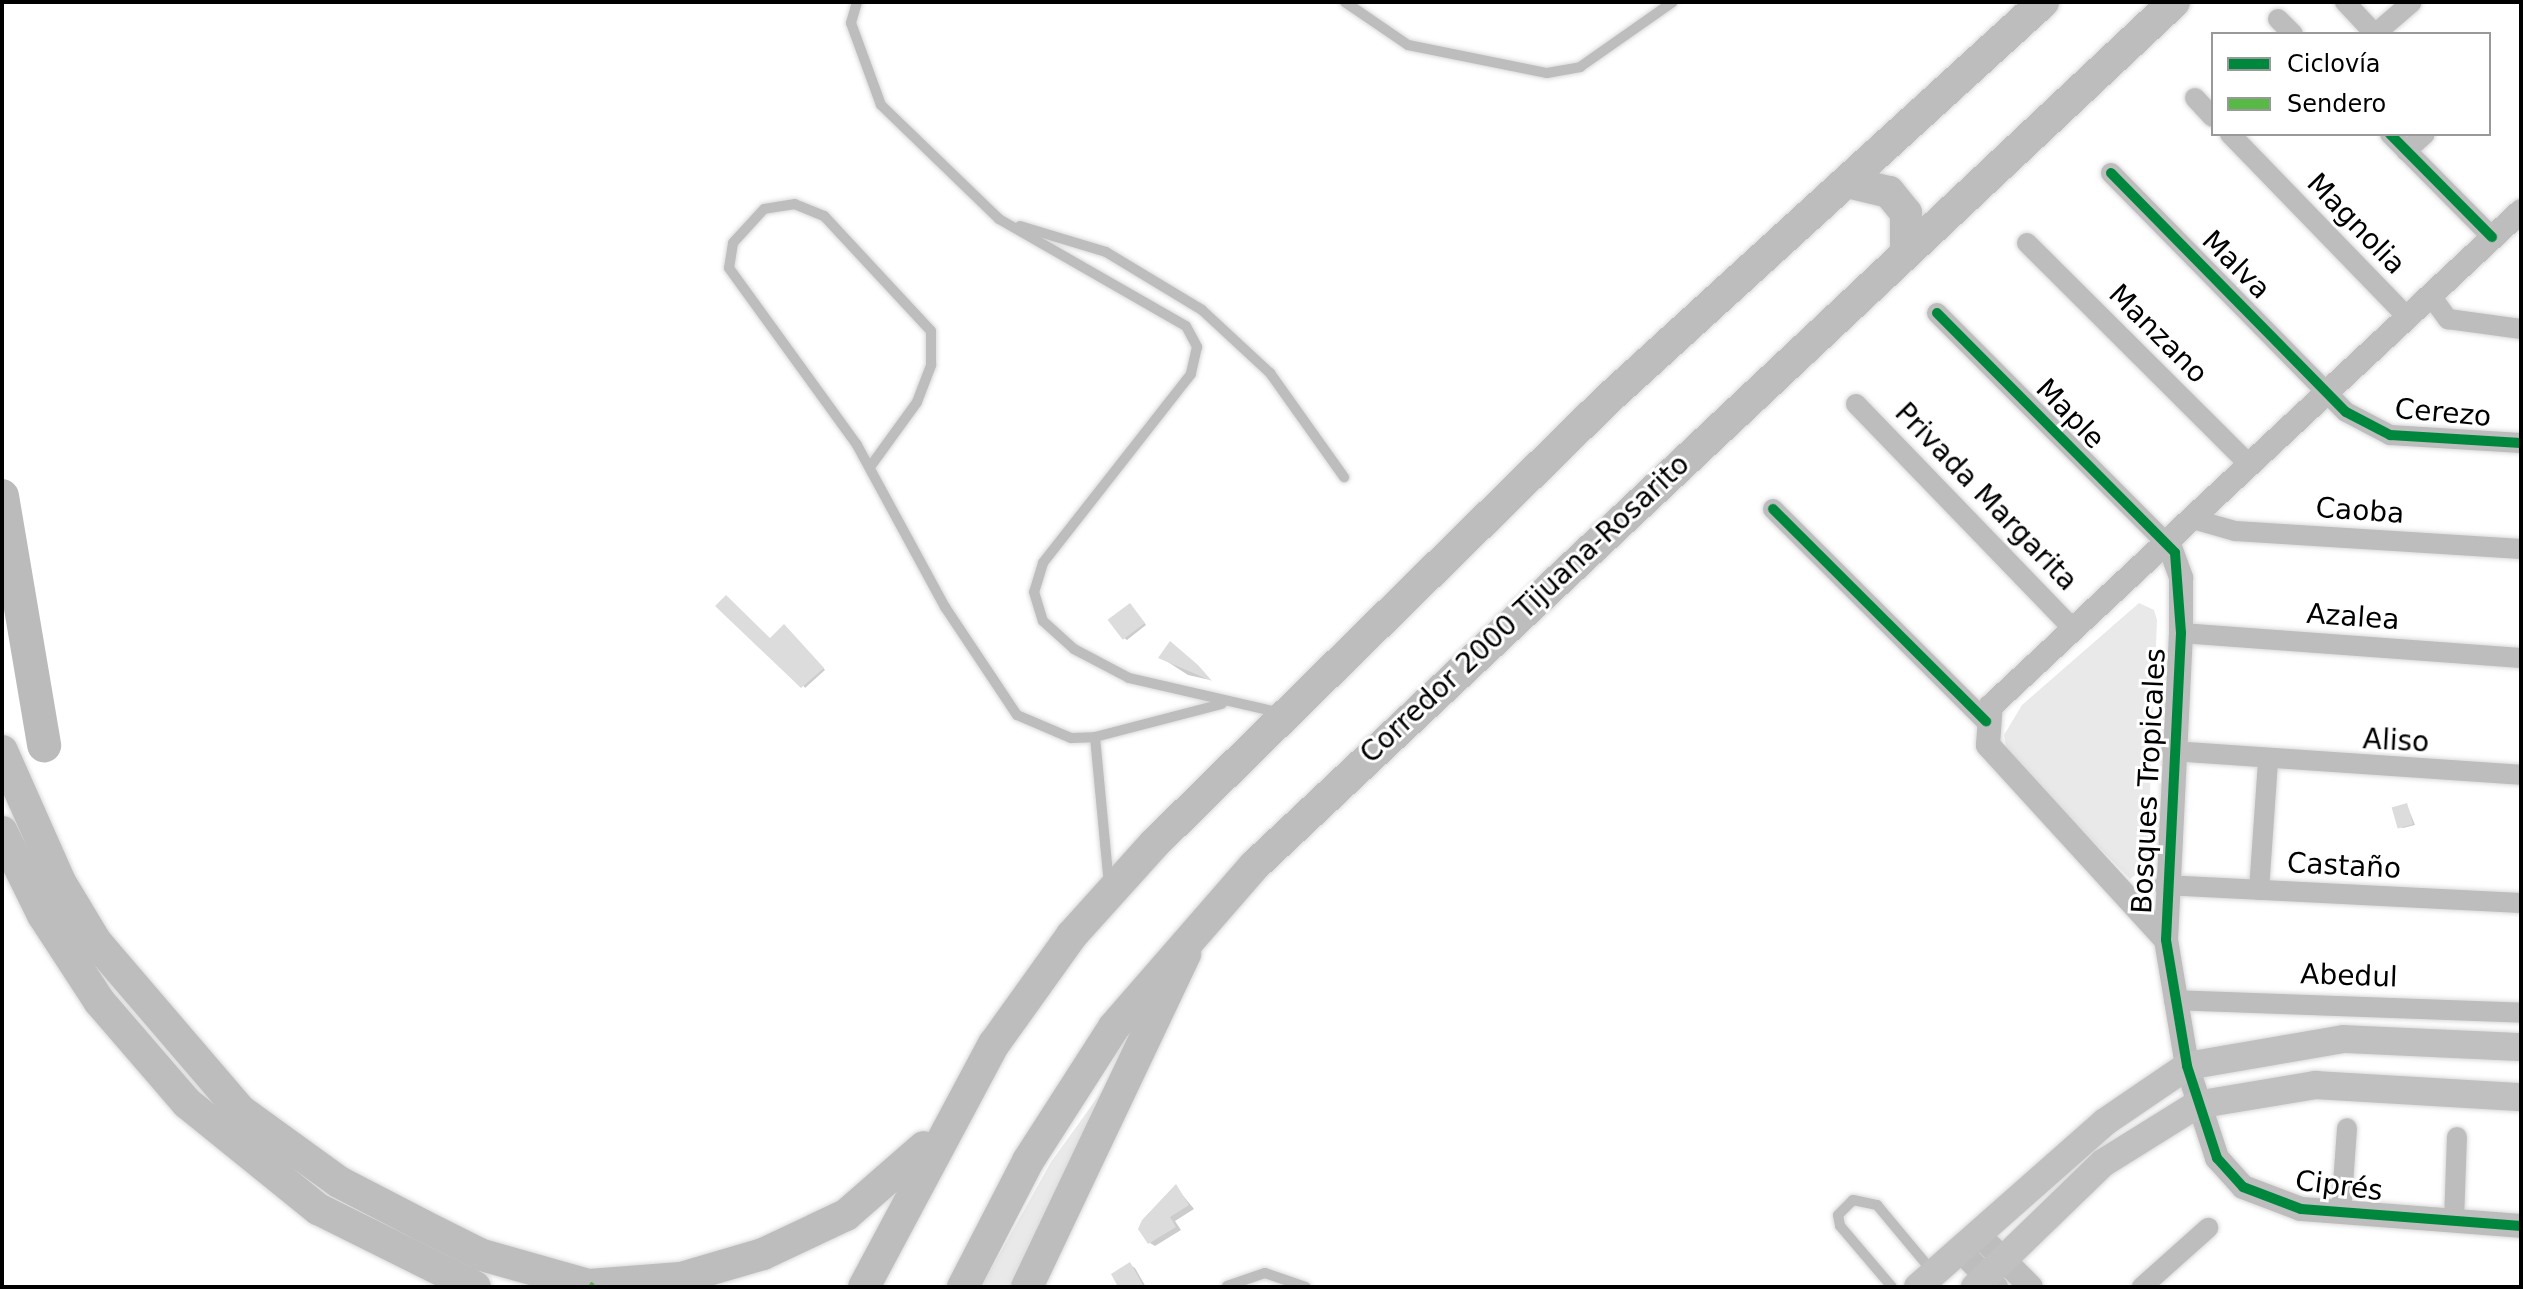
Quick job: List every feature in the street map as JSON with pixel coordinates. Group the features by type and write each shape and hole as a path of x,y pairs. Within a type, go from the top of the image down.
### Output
{"main road":[{"path":"864,1287 950,1118 994,1044 1109,894 1284,712 1608,399 2043,2"},
{"name":"Corredor 2000 Tijuana-Rosarito","path":"963,1287 1060,1107 1136,997 1195,930 1906,251 2174,2"},
{"path":"1847,182 1889,192 1906,213 1906,251"},
{"path":"2,751 60,882 96,942 241,1111 339,1182 482,1255 586,1286 681,1278 809,1235 877,1190 950,1118"},
{"path":"2,832 43,915 99,1001 187,1103 318,1209 475,1287"},
{"path":"1027,1287 1195,930"},
{"path":"1926,1280 2105,1122 2187,1066 2344,1039 2521,1047"},
{"path":"1989,1277 2103,1163 2196,1105 2316,1085 2521,1097"}],"street":[{"path":"2345,2 2373,32"},
{"path":"2377,32 2411,3"},
{"path":"2278,19 2291,32"},
{"path":"2195,98 2211,115"},
{"name":"Magnolia","path":"2232,136 2408,318"},
{"path":"2392,136 2492,237"},
{"path":"2406,151 2423,136"},
{"name":"Malva","path":"2111,173 2327,391"},
{"path":"2166,940 1988,745 1986,721 1995,700 2170,547 2327,391 2521,211"},
{"name":"Manzano","path":"2027,243 2250,465"},
{"path":"2431,296 2448,319 2521,329"},
{"name":"Maple","path":"1937,313 2170,547"},
{"name":"Cerezo","path":"2327,391 2346,412 2390,435 2521,443"},
{"name":"Privada Margarita","path":"1856,404 2075,631"},
{"path":"1773,509 1986,721"},
{"name":"Caoba","path":"2196,520 2235,531 2521,549"},
{"name":"Bosques Tropicales","path":"2170,547 2181,578 2181,633 2164,885 2166,940 2187,1066"},
{"name":"Azalea","path":"2181,633 2521,658"},
{"name":"Aliso","path":"2171,751 2268,762 2521,775"},
{"path":"2259,890 2268,762"},
{"name":"Castaño","path":"2164,885 2521,903"},
{"name":"Abedul","path":"2174,1000 2521,1013"},
{"name":"Ciprés","path":"2187,1066 2196,1105 2217,1158 2243,1187 2301,1209 2521,1226"},
{"path":"2341,1212 2347,1128"},
{"path":"2454,1221 2457,1137"},
{"path":"2142,1287 2208,1228"},
{"path":"1968,1241 1989,1277 2031,1287"}],"lane":[{"path":"857,2 851,23 881,105 999,219 1186,326 1197,347 1191,374 1168,407 1043,563 1034,592 1043,621 1074,649 1129,678 1222,704 1284,712"},
{"path":"1345,2 1408,45 1547,73 1580,67 1673,2"},
{"path":"870,467 917,402 931,365 931,331 824,216 795,204 764,209 733,243 729,268 870,467 945,607 1017,715 1071,738 1095,737 1222,704"},
{"path":"999,219 1106,252 1202,310 1270,373 1344,477"},
{"path":"1095,737 1109,894"},
{"path":"1892,1287 1840,1226 1838,1215 1853,1200 1877,1205 1926,1280"},
{"path":"1227,1286 1265,1273 1306,1287"}],"shaded area":[{"path":"2139,603 2154,610 2157,620 2147,866 2130,879 2007,754 2004,735 2022,705"},
{"path":"1138,1041 1022,1287 981,1287 1051,1162"}],"building":[{"path":"726,595 770,638 784,624 824,668 801,688 715,606"},
{"path":"1130,603 1145,623 1123,640 1108,620"},
{"path":"1170,641 1198,665 1212,681 1158,658"},
{"path":"2407,803 2413,824 2398,829 2392,807"},
{"path":"1176,1184 1189,1205 1170,1217 1176,1227 1148,1244 1138,1229 1142,1220"},
{"path":"1130,1262 1144,1287 1118,1287 1111,1274"}],"waterway":[{"path":"2,496 44,745"}],"cycle path":[{"path":"2392,136 2492,237"},
{"path":"2111,173 2346,412 2390,435 2521,443"},
{"path":"1937,313 2175,553 2181,633 2166,940 2187,1066 2217,1158 2243,1187 2301,1209 2521,1226"},
{"path":"1773,509 1986,721"}]}
